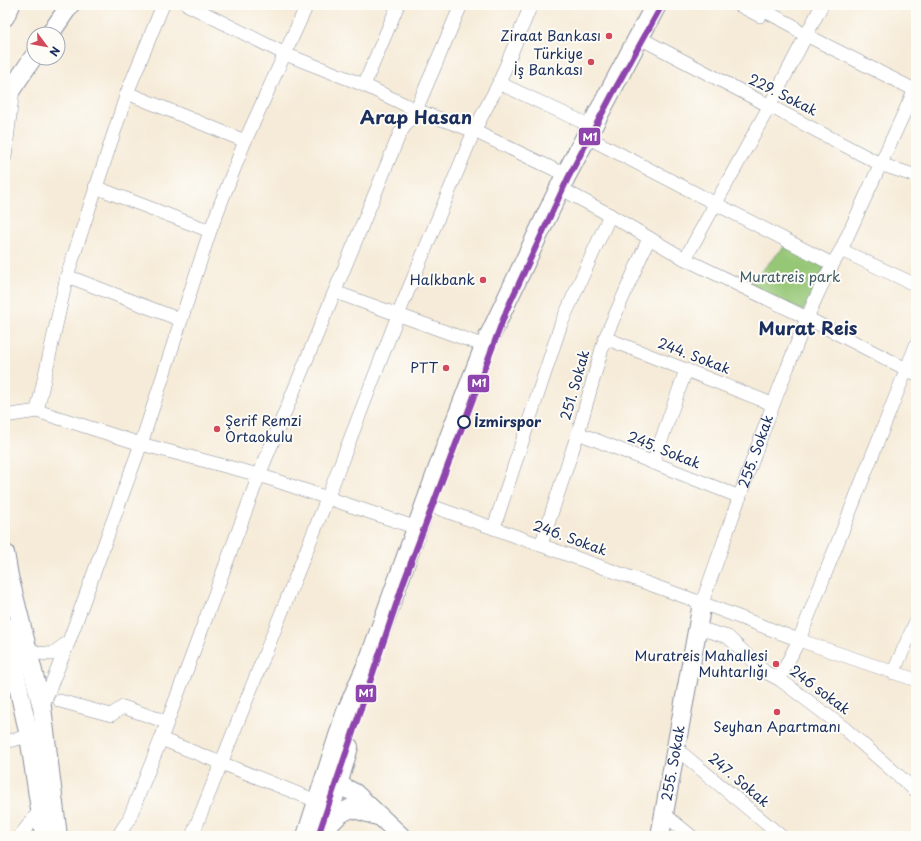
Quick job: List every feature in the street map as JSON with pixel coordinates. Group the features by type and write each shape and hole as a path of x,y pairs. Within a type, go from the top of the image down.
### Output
{"main road":[{"path":"5,17 10,5"},
{"path":"56,26 70,5"},
{"path":"318,834 332,781 370,659 450,437 485,346 588,131 656,5"},
{"path":"9,93 27,66"},
{"path":"5,553 9,576 42,707 58,836"},
{"name":"255. Sokak","path":"660,836 702,603"},
{"path":"5,626 29,736 44,836"},
{"path":"318,834 318,802 332,781"},
{"path":"332,781 355,793 401,836"},
{"path":"318,834 340,814 351,808 382,817"}],"street":[{"path":"36,412 67,276 127,93 163,5"},
{"path":"188,5 285,54 364,86 416,110 474,131 563,182 610,215 685,259 807,318 911,371"},
{"path":"42,707 69,641 141,444 210,231 245,141 307,5"},
{"path":"364,86 398,5"},
{"path":"118,836 130,819 259,475 400,133 416,110 461,5"},
{"path":"192,836 327,498 398,314 474,131 499,83 530,5"},
{"path":"739,5 788,30 802,33"},
{"path":"753,5 792,25 802,33 915,89"},
{"path":"685,259 770,105 802,33 822,5"},
{"name":"229. Sokak","path":"638,37 880,164 916,176"},
{"path":"499,83 588,131 715,205 832,264"},
{"name":"255. Sokak","path":"702,603 772,404 807,318 832,264 841,250 915,89"},
{"path":"5,156 9,93"},
{"path":"127,93 245,141"},
{"path":"95,187 210,231"},
{"path":"494,528 561,324 610,215"},
{"name":"251. Sokak","path":"541,545 578,433 605,338 649,238"},
{"path":"841,250 916,286"},
{"path":"67,276 181,320"},
{"path":"335,292 485,346"},
{"name":"244. Sokak","path":"605,338 772,404"},
{"path":"779,679 799,640 911,371 916,345"},
{"path":"653,463 686,370"},
{"path":"5,416 36,412 141,444 259,475 404,522 417,528"},
{"name":"245. Sokak","path":"578,433 740,497"},
{"name":"246. Sokak","path":"426,504 702,603 799,640 916,680"},
{"path":"893,673 916,621"},
{"name":"246 sokak","path":"698,628 728,637 765,672 779,679 844,728 916,790"},
{"path":"26,646 37,654 52,654 69,641"},
{"path":"60,701 111,715 123,707 167,722"},
{"path":"5,742 29,736"},
{"path":"161,739 318,802"},
{"name":"247. Sokak","path":"674,752 684,755 777,835"},
{"path":"20,836 40,810"},
{"path":"664,814 691,836"}],"green space":[{"name":"Muratreis park","path":"785,246 825,267 803,311 748,285"}],"transit line":[{"name":"M1","path":"318,836 404,581 507,309 568,178 662,5"}],"place":[{"name":"Ziraat Bankası","path":"609,36"},
{"name":"Türkiye İş Bankası","path":"591,62"},
{"name":"Halkbank","path":"483,280"},
{"name":"PTT","path":"446,368"},
{"name":"İzmirspor","path":"464,422"},
{"name":"Şerif Remzi Ortaokulu","path":"217,429"},
{"name":"Muratreis Mahallesi Muhtarlığı","path":"776,664"},
{"name":"Seyhan Apartmanı","path":"777,712"}],"district":[{"name":"Arap Hasan","path":"416,118"},
{"name":"Murat Reis","path":"808,329"}]}
